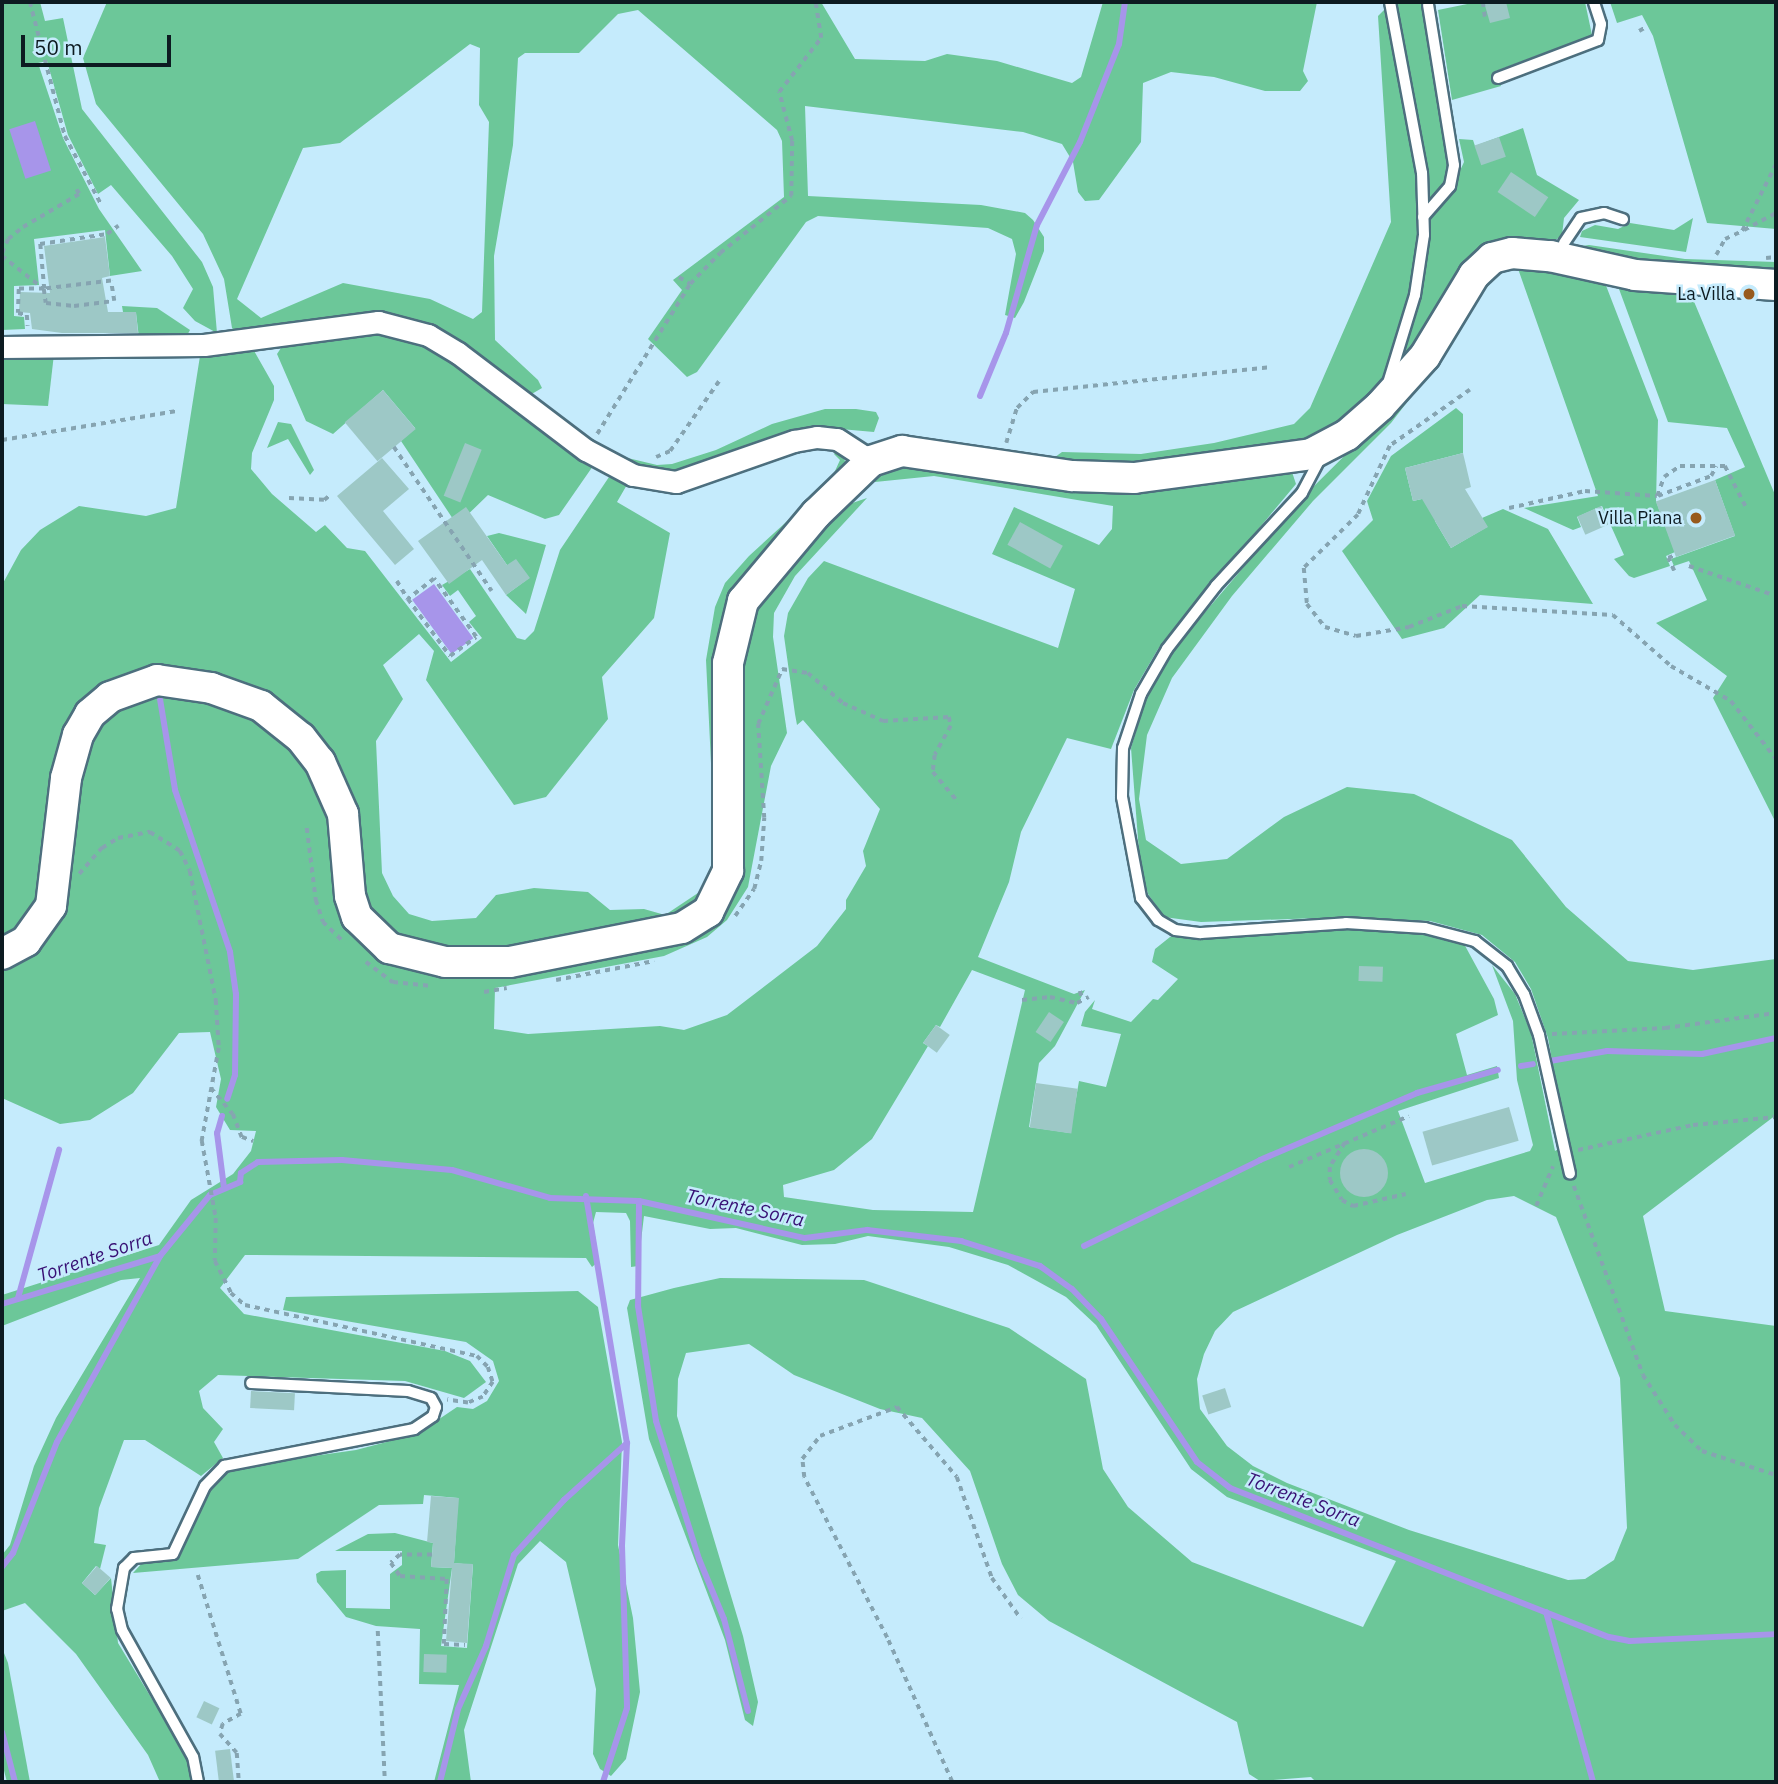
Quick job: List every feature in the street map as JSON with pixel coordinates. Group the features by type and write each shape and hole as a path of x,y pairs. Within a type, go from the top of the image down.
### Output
{"street":[{"path":"2,954 26,941 51,905 66,778 78,735 90,714 110,697 157,680 236,695 283,720 301,738 320,762 343,814 350,896 357,917 390,948 444,962 510,962 662,935 697,920 721,893 728,871 728,663 743,601 816,514 871,461 902,451 1072,476 1134,478 1274,462 1311,454 1380,406 1425,356 1474,275 1492,258 1512,253 1550,256 1635,275 1776,285"},
{"path":"2,347 34,344 204,345 378,322 404,326 458,353 590,443 617,469 661,482 694,478 794,441 817,437 836,439 871,461"}],"lane":[{"path":"1380,406 1415,295 1423,217 1422,173 1390,2"},
{"path":"1498,78 1598,40 1601,24 1594,2"},
{"path":"1423,217 1450,186 1454,164 1448,96 1428,5"},
{"path":"1563,243 1581,218 1604,213 1623,219"},
{"path":"1326,446 1302,493 1216,586 1167,649 1141,694 1123,748 1122,797 1141,898 1158,920 1175,930 1201,933 1346,923 1425,928 1475,941 1507,966 1524,994 1539,1035 1570,1174"},
{"path":"198,1782 193,1757 121,1630 117,1609 124,1568 134,1558 173,1554 205,1486 224,1466 414,1429 433,1416 436,1408 431,1398 408,1391 251,1383"}],"path":[{"path":"30,2 65,136 102,206"},
{"path":"590,443 690,284 720,253 791,196 792,141 779,92 821,38 815,2"},
{"path":"1483,2 1485,17"},
{"path":"1639,31 1648,26"},
{"path":"1742,231 1776,164"},
{"path":"44,289 2,254 8,239 23,227 79,194 74,186"},
{"path":"1715,257 1725,239 1776,213"},
{"path":"34,344 27,315 18,313 19,289 44,289 111,281 114,301 74,306 46,303 44,289 40,244 107,234 118,226"},
{"path":"679,277 690,284"},
{"path":"999,465 1017,408 1033,392 1272,367"},
{"path":"648,458 670,451 719,381"},
{"path":"1470,390 1390,446 1358,515 1304,568 1307,604 1336,634 1356,636 1409,627 1462,606 1613,615 1671,666 1731,701 1776,759"},
{"path":"2,440 177,411"},
{"path":"590,443 607,442"},
{"path":"394,447 492,591"},
{"path":"1657,496 1664,477 1680,466 1725,466 1747,509"},
{"path":"1509,508 1585,491 1657,496 1688,487 1711,476 1716,466"},
{"path":"289,498 324,500 329,496"},
{"path":"1674,571 1668,558 1676,555"},
{"path":"1689,566 1776,596"},
{"path":"397,581 408,599 450,656 476,637 435,579 408,599"},
{"path":"763,777 758,724 782,668 808,673 843,703 883,720 950,717 951,726 935,755 933,772 959,803"},
{"path":"77,877 102,848 132,832 164,837 180,851 200,907 216,1000 219,1048 202,1141 216,1218 215,1261 223,1279 245,1305 466,1350 488,1367 493,1381 483,1397 468,1403 431,1398"},
{"path":"1080,992 1083,1000"},
{"path":"1022,1000 1083,1000 1089,997"},
{"path":"1539,1035 1665,1028 1776,1013"},
{"path":"211,1088 233,1114 242,1137 253,1141"},
{"path":"1289,1167 1409,1116"},
{"path":"1536,1206 1548,1171 1564,1153 1693,1125 1776,1117"},
{"path":"1345,1143 1330,1167 1330,1180 1342,1200 1353,1206 1406,1194"},
{"path":"1570,1174 1626,1316 1643,1375 1675,1425 1702,1451 1776,1475"},
{"path":"952,1782 887,1638 804,1477 802,1459 820,1436 898,1407 957,1477 992,1578 1021,1619"},
{"path":"432,1555 400,1555 391,1563 400,1576 447,1579 444,1644 465,1645"},
{"path":"198,1575 241,1714 223,1724 220,1734 236,1753 239,1782"},
{"path":"379,1631 385,1782"}],"green space":[{"path":"3,2 40,2 45,21 63,18 82,109 202,262 213,287 217,333 195,321 183,308 193,289 172,256 111,185 98,194 68,135 47,61 38,63 63,138 99,209 142,271 110,276 105,230 34,239 39,285 14,286 14,316 24,317 25,329 2,330"},
{"path":"107,2 821,2 855,59 925,61 947,54 997,61 1072,83 1081,77 1103,2 1317,2 1303,71 1308,81 1300,91 1265,91 1214,77 1171,72 1143,83 1141,142 1099,200 1085,201 1078,192 1073,162 1062,144 1023,132 805,106 808,196 981,205 1025,213 1033,220 1044,237 1044,251 1024,302 1015,318 1005,315 1016,254 1012,239 988,228 818,216 806,222 697,372 687,377 648,339 682,290 673,280 784,197 782,141 777,130 638,10 618,14 579,53 525,53 518,58 513,145 494,256 495,340 538,380 542,388 530,395 457,343 380,314 236,332 232,328 224,279 203,234 96,104 83,58","holes":["470,44 480,48 479,105 489,122 482,312 473,319 430,299 343,283 261,318 237,299 303,148 340,143"]},
{"path":"1392,2 1422,4 1451,163 1448,184 1439,198 1446,201 1464,162 1459,139 1473,140 1475,146 1523,128 1537,175 1579,200 1564,218 1562,235 1547,247 1513,245 1342,427 1306,442 1138,467 1051,460 1062,452 1141,454 1214,443 1294,424 1310,408 1391,222 1378,16"},
{"path":"1477,2 1585,2 1592,35 1496,71 1501,86 1452,100 1438,10"},
{"path":"1610,2 1776,2 1776,229 1707,223 1653,36 1642,15 1617,23"},
{"path":"1693,218 1686,252 1580,237 1582,231 1595,225 1618,229 1630,223 1674,230"},
{"path":"1589,245 1685,259 1776,262 1776,274 1687,271 1567,248"},
{"path":"1516,263 1605,283 1658,420 1656,501 1675,552 1666,556 1670,566 1634,578 1629,576 1614,559 1624,555 1602,506 1577,517 1581,527 1573,530 1524,508 1598,496"},
{"path":"1624,284 1690,292 1776,497 1776,823 1713,698 1727,676 1656,623 1707,600 1689,561 1674,566 1671,559 1735,536 1715,480 1745,467 1727,428 1668,422 1619,289"},
{"path":"122,306 157,308 190,330 185,339 139,338 136,313 123,312"},
{"path":"369,330 421,341 457,363 593,466 559,515 545,519 488,495 457,525 401,441 415,428 383,390 333,434 306,421 277,354 285,342"},
{"path":"253,349 274,386 274,400 252,453 251,469 272,494 316,532 325,525 347,548 365,551 451,662 482,638 469,622 476,616 458,590 450,596 442,585 470,569 517,638 525,640 534,631 560,550 609,477 628,483 617,502 670,533 654,618 602,677 608,719 546,797 514,805 426,680 434,651 419,634 383,665 403,699 376,741 382,873 393,896 409,914 432,921 476,918 496,895 534,888 588,892 610,910 644,909 665,915 707,887 715,846 706,660 715,607 725,583 749,556 830,482 840,460 834,454 838,449 847,466 844,474 761,561 736,596 725,628 718,661 724,844 721,871 704,902 660,926 508,953 444,954 414,949 392,940 365,912 344,787 308,733 267,700 185,672 159,669 130,675 105,687 65,729 57,751 41,898 21,933 2,944 2,585 21,550 40,530 79,506 146,516 176,508 200,356"},
{"path":"54,354 48,406 2,404 2,357"},
{"path":"1435,366 1391,423 1313,501 1232,596 1172,678 1147,735 1139,799 1146,840 1181,864 1227,859 1284,817 1347,787 1414,794 1512,840 1566,907 1628,961 1693,970 1776,959 1776,1115 1643,1216 1665,1311 1776,1326 1776,1782 1316,1782 1311,1777 1260,1781 1249,1774 1237,1722 1049,1621 1018,1595 1002,1564 970,1471 922,1418 880,1409 794,1375 749,1344 686,1353 678,1379 677,1416 743,1636 758,1702 753,1726 745,1720 725,1640 649,1439 627,1308 630,1300 674,1288 720,1278 864,1280 1009,1328 1086,1379 1103,1469 1128,1507 1192,1562 1363,1627 1396,1561 1227,1497 1191,1469 1096,1325 1066,1297 1008,1265 949,1247 868,1236 835,1244 802,1245 736,1228 710,1229 644,1216 638,1266 631,1267 630,1221 626,1213 596,1212 593,1223 599,1261 592,1267 586,1258 245,1255 220,1288 244,1314 445,1351 470,1361 486,1382 464,1398 405,1381 218,1375 199,1391 203,1408 223,1429 214,1442 223,1458 201,1476 145,1440 124,1440 99,1508 94,1543 106,1545 100,1569 96,1566 82,1583 95,1595 111,1578 118,1643 189,1760 193,1782 160,1782 148,1755 76,1654 25,1603 2,1611 2,1555 10,1545 34,1466 56,1418 140,1278 121,1280 2,1326 2,1295 159,1245 191,1200 233,1174 251,1151 256,1131 230,1130 216,1107 221,1079 210,1032 179,1033 133,1093 90,1120 60,1124 2,1098 2,964 33,947 89,738 115,705 172,689 276,725 324,790 347,925 384,959 414,969 713,919 739,671 750,607 829,511 867,498 795,576 774,613 773,637 787,733 771,766 748,887 727,920 707,937 664,956 495,988 494,1029 528,1034 660,1026 684,1030 727,1015 817,946 846,909 846,900 866,866 863,851 880,809 803,720 797,725 784,636 788,613 808,578 824,561 1058,648 1075,589 992,554 1014,507 1099,545 1112,529 1113,506 934,476 875,482 870,478 894,463 1140,491 1292,472 1296,484 1158,649 1134,690 1111,749 1067,738 1021,832 1009,882 978,957 1074,994 1085,990 1055,1046 1039,1063 1029,1127 1070,1133 1079,1081 1106,1087 1121,1034 1081,1026 1085,1012 1095,1000 1092,1009 1131,1022 1153,999 1158,1000 1178,979 1152,962 1155,949 1170,937 1345,928 1424,932 1463,942 1494,999 1498,1015 1456,1034 1467,1075 1497,1066 1499,1078 1398,1111 1425,1183 1530,1151 1533,1145 1517,1080 1513,1021 1492,965 1515,994 1531,1033 1555,1151 1567,1144 1548,1038 1531,989 1515,962 1482,935 1430,921 1349,917 1201,922 1164,917 1148,894 1140,865 1131,748 1147,696 1171,652 1307,493","holes":["972,970 1025,990 973,1212 873,1210 784,1197 783,1185 834,1170 872,1139 928,1046 923,1043 936,1025 940,1027","1514,1196 1556,1217 1620,1378 1627,1528 1614,1560 1585,1579 1568,1580 1409,1530 1287,1483 1253,1466 1227,1446 1200,1409 1197,1379 1204,1354 1215,1331 1233,1312 1397,1235 1487,1200"]},
{"path":"1456,408 1463,414 1463,453 1405,468 1413,501 1435,496 1435,521 1451,548 1487,527 1482,518 1503,509 1548,529 1593,604 1480,595 1444,628 1402,639 1342,551 1373,520 1367,501 1391,456"},
{"path":"825,409 876,412 879,418 874,432 818,427 688,471 649,472 611,454 657,465 672,464 716,450 772,424"},
{"path":"278,422 291,424 314,470 310,475 288,439 267,448"},
{"path":"499,533 546,545 526,614 506,595 529,578 507,565 487,536"},
{"path":"578,1291 598,1307 622,1442 618,1545 633,1618 640,1692 626,1759 611,1776 600,1769 593,1754 596,1689 566,1562 540,1541 518,1564 464,1730 471,1782 434,1782 459,1685 419,1684 420,1629 376,1626 346,1617 317,1582 316,1574 321,1571 346,1570 346,1608 390,1609 390,1574 402,1565 402,1551 335,1551 368,1534 395,1533 433,1543 431,1567 452,1568 441,1646 467,1648 473,1565 454,1563 458,1498 424,1495 423,1504 379,1505 298,1559 133,1573 143,1562 177,1559 211,1484 222,1473 236,1467 356,1450 417,1434 457,1407 473,1409 487,1401 499,1381 493,1361 466,1342 283,1310 286,1297"},
{"path":"2,1648 8,1663 30,1782 7,1782 2,1763"}],"shaded area":[{"path":"35,121 51,170 25,179 9,129"},
{"path":"434,584 473,638 452,654 412,600"}],"building":[{"path":"1484,2 1506,2 1510,18 1490,23"},
{"path":"1499,137 1506,157 1481,165 1474,145"},
{"path":"1511,172 1548,197 1535,217 1498,192"},
{"path":"105,237 110,276 102,278 108,312 136,312 138,333 62,333 32,329 30,313 19,312 20,292 50,293 44,246"},
{"path":"383,390 416,429 377,461 345,422"},
{"path":"465,443 482,450 460,503 444,496"},
{"path":"1463,453 1471,487 1465,489 1488,527 1451,548 1422,499 1413,501 1405,468"},
{"path":"382,458 409,489 383,511 414,549 395,565 337,496"},
{"name":"Villa Piana","path":"1715,480 1735,535 1676,557 1656,502"},
{"path":"1601,506 1609,524 1585,535 1577,517"},
{"path":"466,507 507,565 516,559 530,578 506,595 482,560 449,584 418,541"},
{"path":"1020,522 1063,546 1050,568 1007,545"},
{"path":"1359,966 1383,967 1382,982 1358,981"},
{"path":"1049,1012 1064,1022 1051,1042 1036,1032"},
{"path":"936,1025 950,1035 937,1053 923,1043"},
{"path":"1036,1083 1078,1089 1071,1133 1030,1128"},
{"path":"1509,1107 1519,1141 1432,1165 1422,1132"},
{"path":"1364,1149 1381,1156 1388,1173 1381,1190 1364,1197 1347,1190 1340,1173 1347,1156"},
{"path":"1225,1388 1231,1407 1208,1414 1202,1395"},
{"path":"251,1391 295,1393 294,1410 250,1408"},
{"path":"431,1496 459,1498 454,1563 473,1564 467,1643 446,1641 452,1568 431,1567 433,1543 427,1542"},
{"path":"97,1566 111,1578 95,1595 82,1583"},
{"path":"424,1654 447,1655 446,1673 423,1672"},
{"path":"204,1701 219,1708 212,1724 196,1717"},
{"path":"230,1749 234,1781 219,1782 215,1751"}],"waterway":[{"path":"980,396 1006,333 1037,225 1080,142 1119,44 1125,2"},
{"path":"160,699 175,790 230,952 236,994 235,1075 227,1099"},
{"path":"1550,1061 1607,1051 1702,1054 1776,1038"},
{"path":"1521,1066 1533,1064"},
{"path":"1084,1246 1260,1160 1417,1093 1498,1070"},
{"path":"222,1116 217,1133 224,1188"},
{"path":"18,1298 59,1150"},
{"name":"Torrente Sorra","path":"2,1304 160,1256 210,1195 240,1182 241,1173 258,1162 342,1160 452,1170 550,1198 639,1201 805,1238 867,1230 961,1241 1040,1266 1072,1289 1101,1319 1197,1462 1230,1488 1609,1637 1630,1641 1776,1634"},
{"path":"586,1196 627,1443 622,1546 627,1708 603,1782"},
{"path":"639,1201 638,1306 656,1421 699,1559 724,1619 748,1711"},
{"path":"2,1567 13,1553 57,1442 160,1256"},
{"path":"440,1782 458,1709 486,1646 514,1555 564,1500 627,1443"},
{"path":"1546,1612 1593,1782"},
{"path":"2,1732 15,1782"}],"place":[{"name":"La Villa","path":"1749,294"},
{"name":"Villa Piana","path":"1696,518"}]}
